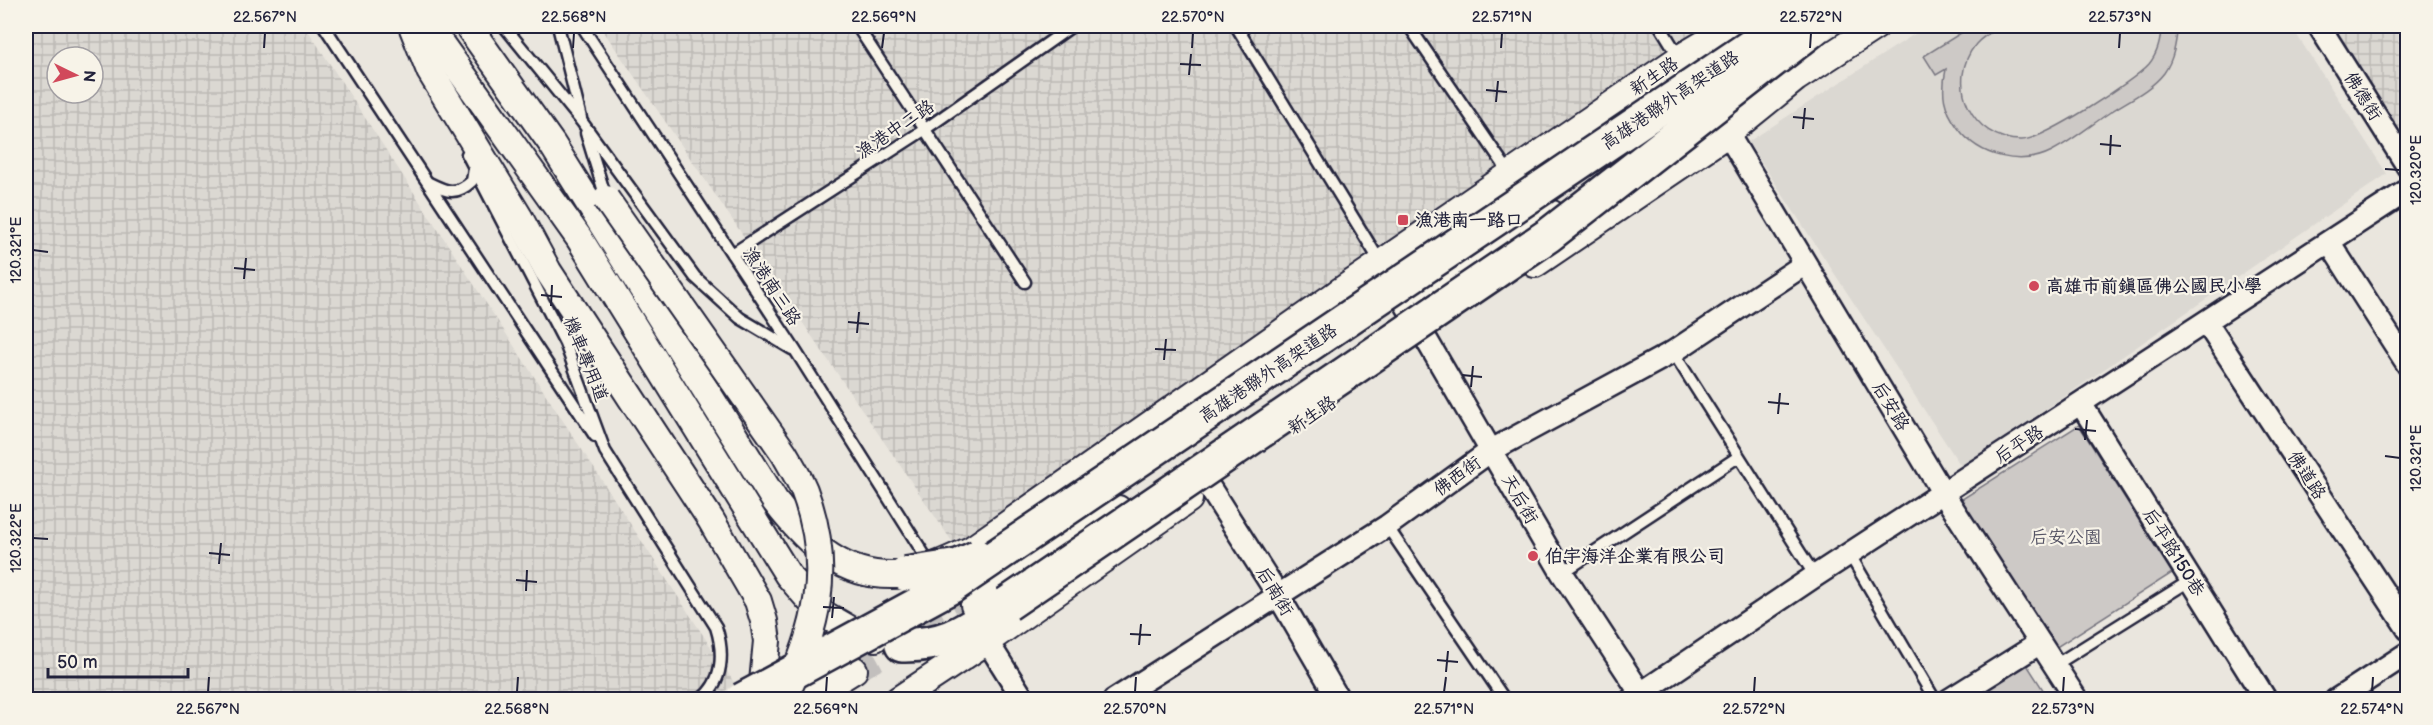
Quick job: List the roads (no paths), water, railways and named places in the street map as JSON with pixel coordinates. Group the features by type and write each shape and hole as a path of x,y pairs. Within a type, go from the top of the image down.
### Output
{"highway":[{"path":"919,570 959,566 976,559 1689,69 1764,26"},
{"name":"高雄港聯外高架道路","path":"742,699 952,586 1781,26"},
{"name":"高雄港聯外高架道路","path":"773,699 959,596 1806,26"},
{"path":"902,645 933,644 946,640 1007,604 1549,235 1817,26"}],"street":[{"path":"412,26 430,71 519,217 548,271 711,520 758,601 767,641 764,682 757,699"},
{"path":"428,26 579,238 788,575 820,612 851,630 902,645 933,648 959,647 987,641 1024,699"},
{"path":"468,26 552,144 775,501 799,532 831,559 855,569 879,574 919,570"},
{"name":"新生路","path":"919,570 971,550 1382,263 1516,184 1686,68 1734,26"},
{"name":"新生路","path":"974,605 1411,313 1441,286 1833,26"},
{"name":"新生路","path":"1728,133 1796,78 1876,26"},
{"name":"新生路","path":"897,699 987,641 1208,485 1728,133 1894,26"},
{"name":"佛德街","path":"2319,26 2408,166"},
{"name":"后安路","path":"1712,108 1943,493 2077,699"},
{"path":"552,144 606,199 784,453 803,489 814,524 819,564 818,600 813,629 800,664 783,699"},
{"name":"后平路","path":"1639,697 1815,576 2408,190"},
{"path":"2329,242 2408,365"},
{"name":"天后街","path":"1382,263 1562,573 1639,697"},
{"name":"佛西街","path":"1114,699 1388,526 1492,450 1673,352 1805,264"},
{"name":"新生路","path":"1338,293 1441,286"},
{"name":"佛道路","path":"2206,322 2408,628"},
{"name":"后平路150巷","path":"2081,404 2266,699"},
{"name":"后南街","path":"1208,485 1278,595 1339,699"},
{"path":"1949,699 2040,643"},
{"path":"2336,699 2408,653"},
{"path":"806,699 854,670"}],"lane":[{"path":"324,26 605,451"},
{"name":"機車專用道","path":"402,26 565,343 605,451 716,627 721,646 720,668 712,686 700,699"},
{"path":"504,26 582,122 695,277 740,318 795,350"},
{"path":"558,26 582,122 606,199"},
{"name":"漁港南三路","path":"582,26 795,350 919,570"},
{"path":"857,26 1025,282"},
{"name":"漁港中二路","path":"732,254 924,130 1072,26"},
{"path":"1236,26 1382,263"},
{"path":"1409,26 1541,221"},
{"path":"1660,26 1712,108"},
{"path":"427,182 444,191 453,192 464,188 472,181 474,167"},
{"path":"1673,352 1815,576"},
{"path":"1562,573 1738,457"},
{"path":"1388,526 1505,699"},
{"path":"1850,555 1935,699"},
{"path":"2055,665 2191,580"}],"tunnel":[{"path":"854,670 974,605"}],"place":[{"name":"漁港南一路口","path":"1403,220"},
{"name":"高雄市前鎮區佛公國民小學","path":"2034,286"},
{"name":"伯宇海洋企業有限公司","path":"1533,556"}],"park label":[{"name":"后安公園","path":"2066,537"}]}
